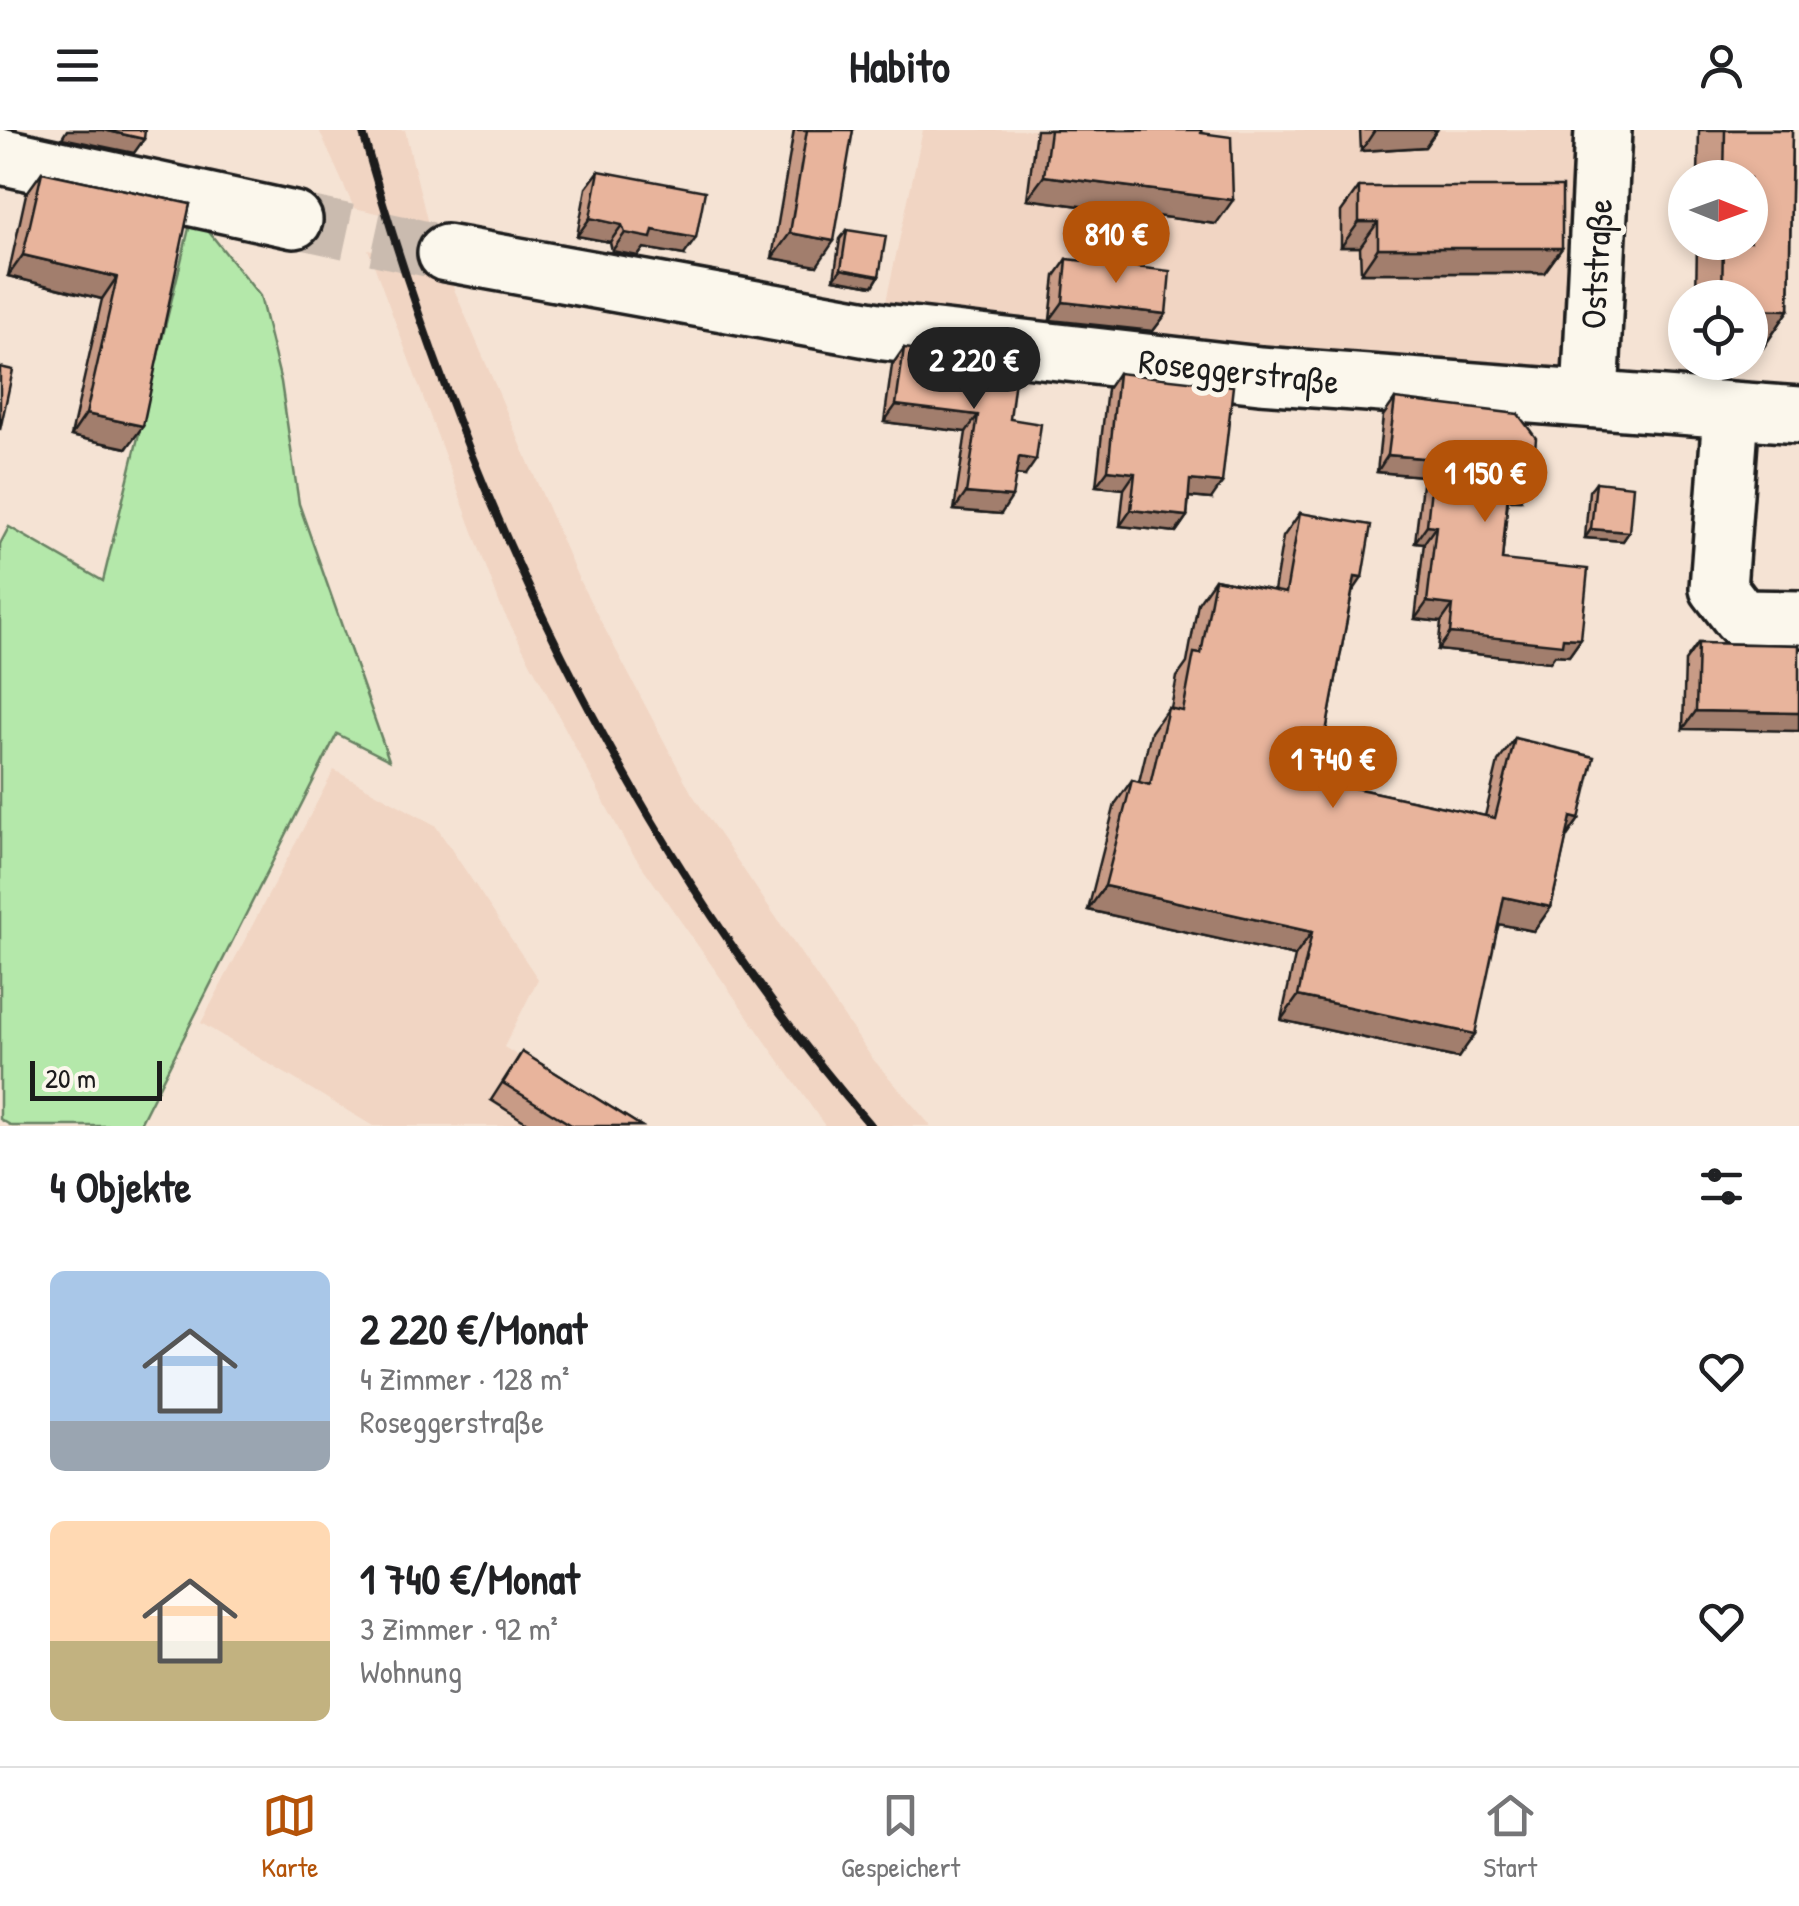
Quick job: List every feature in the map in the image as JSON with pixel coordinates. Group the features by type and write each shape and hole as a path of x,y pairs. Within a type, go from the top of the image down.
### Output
{"street":[{"name":"Oststraße","path":"1590,399 1603,130"},
{"path":"0,156 294,220"},
{"name":"Roseggerstraße","path":"446,253 884,332 1260,375 1731,413 1799,415"},
{"path":"1731,413 1718,588 1741,618 1799,619"}],"shaded area":[{"path":"319,130 405,130 428,224 354,208"},
{"path":"923,130 1586,130 1575,379 885,306"},
{"path":"368,249 444,266 579,580 692,794 872,1058 931,1126 825,1126 627,845 501,607"},
{"path":"334,770 435,825 538,979 504,1047 630,1126 373,1126 201,1023"}],"green space":[{"path":"193,212 260,296 281,382 299,504 389,760 337,734 139,1126 12,1126 0,1119 0,544 9,527 103,581"}],"building":[{"path":"104,130 145,130 144,139"},
{"path":"807,130 853,130 834,241 790,233"},
{"path":"1050,130 1201,130 1231,137 1233,200 1044,176"},
{"path":"1725,130 1792,130 1789,310 1768,309 1768,280 1722,280 1723,260 1768,260 1768,160 1724,160"},
{"path":"599,171 705,191 696,238 653,230 651,238 625,233 622,225 590,218"},
{"path":"42,172 190,204 143,426 86,414 117,277 23,255"},
{"path":"1359,187 1562,187 1562,248 1378,248 1378,222 1359,222"},
{"path":"847,230 886,236 879,276 841,269"},
{"path":"1067,259 1170,271 1166,314 1063,302"},
{"path":"904,348 1017,363 1010,419 1041,424 1036,460 1019,457 1012,497 966,493 978,415 896,405"},
{"path":"0,367 13,370 0,430"},
{"path":"1118,373 1233,386 1222,483 1190,480 1187,516 1131,510 1135,473 1108,470"},
{"path":"1395,399 1518,414 1536,438 1532,483 1509,482 1502,560 1588,569 1581,639 1563,638 1562,645 1450,633 1453,605 1427,602 1436,526 1427,525 1434,459 1388,455"},
{"path":"1596,482 1633,486 1629,532 1591,529"},
{"path":"1300,513 1371,525 1362,578 1355,577 1317,780 1495,818 1515,738 1594,757 1579,819 1571,817 1551,907 1504,897 1475,1034 1298,996 1312,932 1105,886 1132,780 1150,785 1168,708 1183,711 1194,653 1201,654 1215,579 1286,593"},
{"path":"1698,643 1799,645 1799,713 1696,711"},
{"path":"522,1052 641,1126 573,1126 503,1083"}],"tunnel":[{"path":"294,220 446,253"}],"railway":[{"path":"362,130 402,264 449,397 502,528 562,656 629,781 702,901 783,1017 871,1126"}]}
